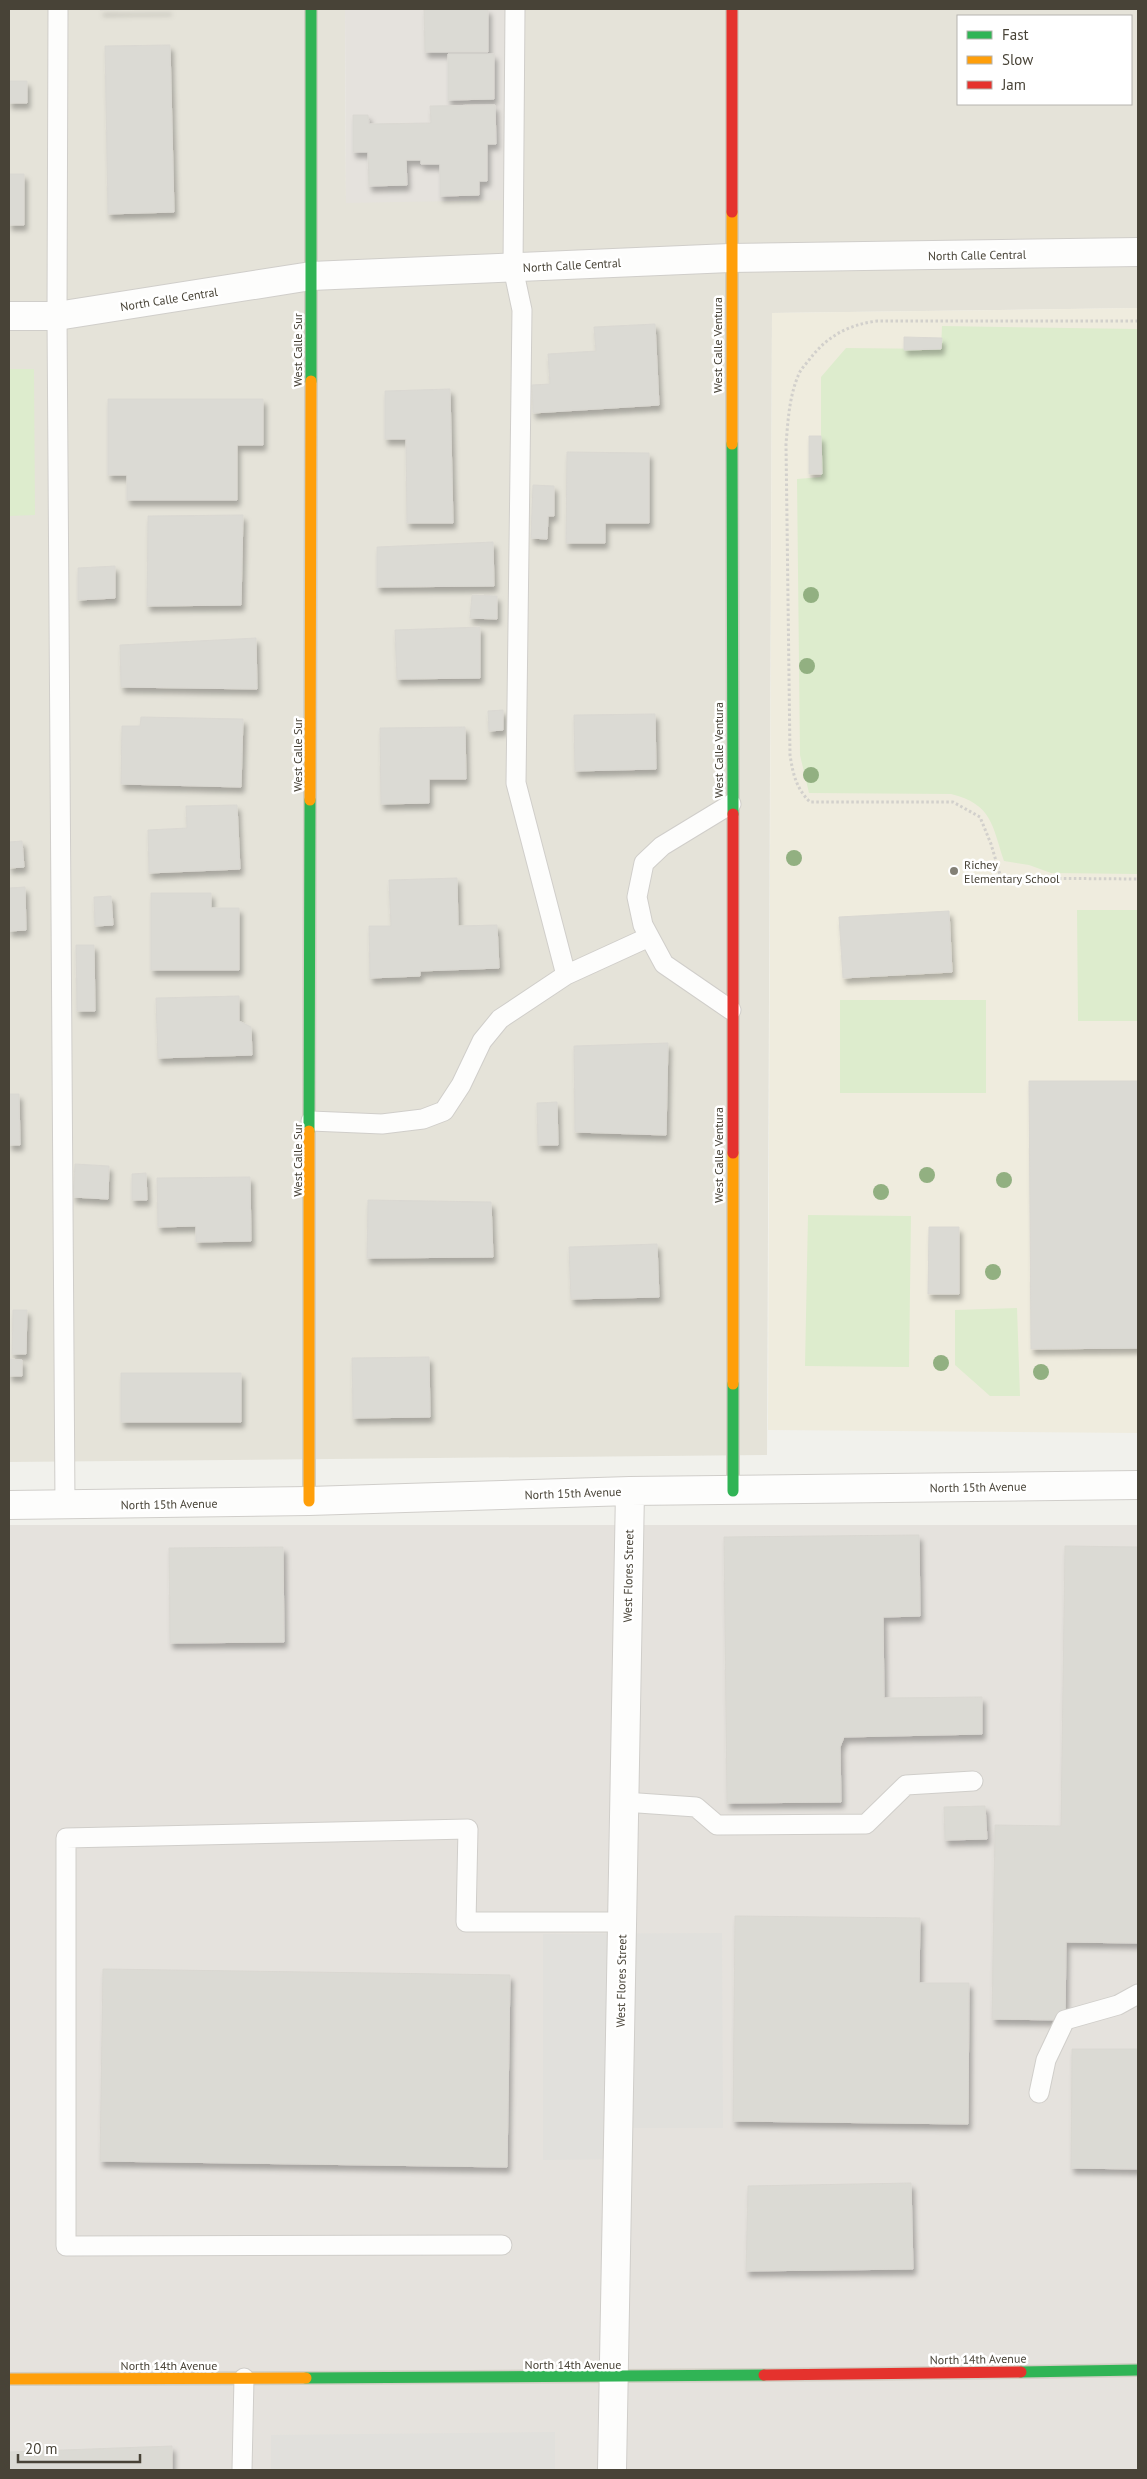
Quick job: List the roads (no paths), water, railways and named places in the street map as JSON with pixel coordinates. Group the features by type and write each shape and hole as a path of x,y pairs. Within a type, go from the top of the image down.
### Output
{"street":[{"name":"West Calle Sur","path":"309,1501 311,9"},
{"name":"West Calle Ventura","path":"732,9 730,258 733,1492"},
{"name":"North Calle Central","path":"9,316 57,316 311,276 730,258 1138,252"},
{"name":"North 15th Avenue","path":"9,1506 309,1501 630,1492 1138,1485"},
{"name":"West Flores Street","path":"612,2470 630,1492"},
{"name":"North 14th Avenue","path":"9,2379 613,2377 1138,2370"}],"lane":[{"path":"58,9 57,316 65,1505"},
{"path":"515,9 513,268 522,310 516,783 566,975"},
{"path":"731,804 662,846 644,863 637,897 643,925 664,964 731,1010"},
{"path":"311,1121 382,1124 423,1119 444,1111 461,1085 482,1041 500,1019 566,975 649,937"},
{"path":"624,1802 696,1807 717,1825 866,1824 906,1785 973,1781"},
{"path":"502,2245 66,2246 66,1838 468,1829 466,1922 622,1922"},
{"path":"1040,2093 1046,2060 1065,2020 1118,2005 1138,1994"},
{"path":"242,2470 244,2378"}],"place":[{"name":"Richey Elementary School","path":"954,871"}]}
